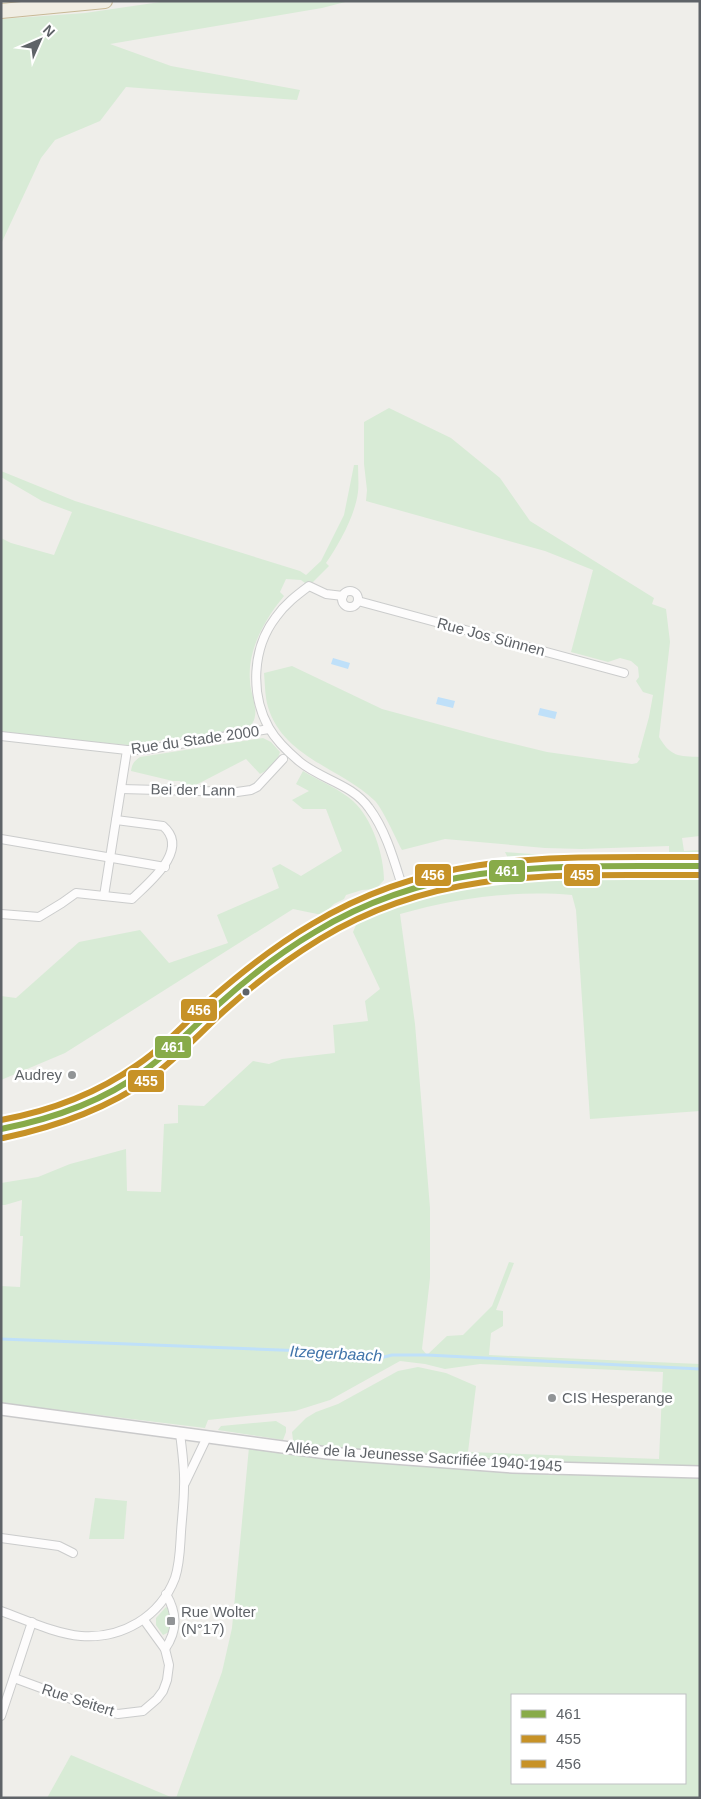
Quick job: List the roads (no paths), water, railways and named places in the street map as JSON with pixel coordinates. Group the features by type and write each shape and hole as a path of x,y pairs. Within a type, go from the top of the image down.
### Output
{"highway":[{"path":"1,11 105,1"}],"main road":[{"path":"1,1129 34,1123 74,1109 106,1095 132,1080 163,1057 239,987 287,950 316,931 348,914 404,892 465,876 494,871 543,868 700,866"},
{"name":"Allée de la Jeunesse Sacrifiée 1940-1945","path":"1,1409 327,1453 513,1467 700,1472"}],"street":[{"name":"Rue Jos Sünnen","path":"269,728 259,700 256,683 258,660 264,637 275,617 291,600 309,586 326,594 343,596 344,603 348,606 355,605 358,601 624,673"},
{"name":"Rue du Stade 2000","path":"1,736 127,750 144,750 269,728"},
{"path":"269,728 282,746 302,764 356,793 369,807 392,856 404,892"},
{"path":"104,896 127,750"},
{"name":"Bei der Lann","path":"121,789 237,792 251,790 283,759"},
{"path":"1,914 40,917 76,893 132,899 165,867 172,849 171,839 163,826 116,820"},
{"path":"1,839 165,867"},
{"path":"1,1611 68,1634 94,1636 121,1632 144,1620 166,1594 174,1578 179,1561 184,1485 180,1433"},
{"path":"184,1485 207,1437"},
{"path":"1,1538 59,1546 73,1553"},
{"path":"144,1620 165,1649 170,1642 175,1624 173,1607 166,1594"},
{"path":"1,1716 32,1622"},
{"name":"Rue Seitert","path":"14,1678 110,1712 118,1714 143,1711 157,1699 163,1691 167,1680 169,1665 165,1649"}],"water":[{"path":"333,658 350,663 348,669 331,664"},
{"path":"438,697 455,701 453,708 436,704"},
{"path":"540,708 557,712 555,719 538,715"}],"waterway":[{"name":"Itzegerbaach","path":"1,1339 359,1353 380,1358 392,1355 427,1355 700,1369"}],"place":[{"name":"Audrey","path":"72,1075"},
{"name":"CIS Hesperange","path":"552,1398"},
{"name":"Rue Wolter (N°17)","path":"171,1621"}]}
